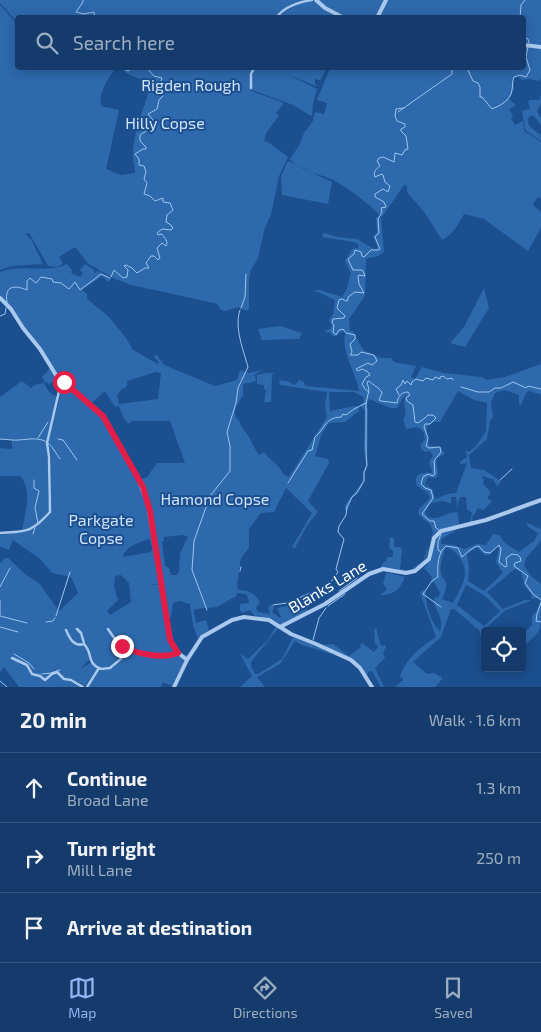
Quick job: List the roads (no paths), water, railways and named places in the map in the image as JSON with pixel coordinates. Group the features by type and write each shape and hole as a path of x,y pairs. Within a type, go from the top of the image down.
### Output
{"street":[{"path":"279,15 293,5 314,0 338,15"},
{"path":"379,15 386,0"},
{"path":"526,45 541,47"},
{"path":"251,88 251,74 253,70"},
{"path":"0,298 7,304 56,375 103,416 143,487 150,511 170,640 178,653 187,660"},
{"path":"0,533 32,529 50,512 47,442 60,387 64,382"},
{"name":"Blanks Lane","path":"280,627 325,604 369,574 383,569 406,573 415,571 429,559 433,540 440,532 494,517 539,500"},
{"path":"174,687 187,660 203,636 236,619 249,618 269,620 291,634 353,662 360,668 372,687"},
{"path":"78,629 84,644 89,649 91,661 99,668 105,670 110,668 116,661 126,655 129,650"},
{"path":"108,629 120,644 129,650 157,655 178,653"},
{"path":"66,630 74,643 84,644"},
{"path":"12,658 27,665 32,674 40,676 45,680 57,672 67,680 73,681 82,687"},
{"path":"87,687 99,668"}],"waterway":[{"path":"83,0 76,12 84,14 94,12 94,15"},
{"path":"520,15 521,5 525,0"},
{"path":"526,38 529,43"},
{"path":"526,57 528,46"},
{"path":"468,70 473,81 478,83 480,87 480,97 492,109 508,99 514,77 520,75 526,77 530,70 526,57"},
{"path":"111,277 114,270 123,278 127,277 128,270 124,266 126,265 137,273 145,268 149,268 146,263 151,256 158,260 160,258 157,248 162,243 166,246 167,244 162,234 158,235 157,233 162,229 171,230 173,228 166,222 167,215 173,210 170,203 163,202 163,198 155,201 150,196 144,194 147,183 144,179 146,172 144,166 139,165 139,159 135,154 146,149 140,141 140,135 146,131 144,127 148,126 153,120 148,114 157,109 159,100 163,96 162,93 157,92 162,78 154,76 149,70"},
{"path":"398,112 452,74 452,70"},
{"path":"369,392 362,384 366,377 370,375 362,369 358,371 356,369 368,363 372,365 377,361 374,355 361,352 358,355 350,355 352,352 350,344 355,339 355,335 346,333 343,329 339,330 336,335 333,332 334,325 332,323 333,319 344,318 345,316 337,308 339,300 346,301 355,292 364,293 359,284 358,276 365,276 364,273 362,270 353,270 348,259 354,254 355,250 361,252 364,257 371,250 380,249 375,237 379,233 378,219 382,212 381,208 386,207 384,202 375,197 375,194 383,189 388,192 390,186 385,182 382,174 375,177 374,174 380,166 377,161 379,158 383,157 394,162 395,153 402,155 408,149 406,136 401,131 405,124 397,121 395,116 396,109 404,108"},
{"path":"7,302 7,292 9,289 18,287 27,290 27,281 30,278 36,283 41,277 52,279 53,282 61,283 69,289 75,282 80,290 101,274 110,278"},
{"path":"241,308 245,297 246,274"},
{"path":"0,316 5,314 6,308"},
{"path":"207,610 192,570 194,541 210,496 230,471 230,446 227,432 236,403 238,388 248,367 238,324 240,310"},
{"path":"399,395 396,389 403,380 405,384 407,381 411,385 416,379 423,381 426,378 433,380 435,377 440,379 443,376 453,380"},
{"path":"321,591 338,572 336,569 344,539 338,532 339,526 346,515 347,507 352,497 364,481 364,472 367,465 366,403 369,390 367,382 369,381 381,391 379,400 381,401 397,403 400,395 408,392 410,395 406,398 413,405 415,422 418,423 428,415 433,415 436,418 430,424 425,424 424,427 428,438 426,446 429,448 440,447 441,452 434,461 435,474 433,476 428,474 423,477 421,484 431,490 433,498 422,514 430,521 434,521 436,528 440,531"},
{"path":"461,387 478,392 489,392 513,382 526,388 528,386 541,389"},
{"path":"288,483 308,451 312,450 315,437 328,421 341,417 343,414 346,415 366,403"},
{"path":"38,438 48,422"},
{"path":"0,439 38,439 47,442 51,446"},
{"path":"58,439 63,440 77,460"},
{"path":"52,447 60,459"},
{"path":"500,480 512,469"},
{"path":"34,480 34,488 39,491 35,508 38,523"},
{"path":"81,520 90,516"},
{"path":"33,534 35,528"},
{"path":"441,534 438,542 438,550 441,552"},
{"path":"441,607 423,594 432,581 438,577 441,552 446,546 458,548 462,557 470,550 479,546 484,552 490,553 499,545 501,549 499,562 505,567 507,566 506,558 512,554 518,555 521,561 515,563 514,566 528,576 525,583 533,594 541,600"},
{"path":"240,571 241,567"},
{"path":"0,587 10,568"},
{"path":"56,616 70,572"},
{"path":"339,591 357,578"},
{"path":"273,605 287,603 310,593 316,593"},
{"path":"328,606 345,594"},
{"path":"0,600 0,616 27,623"},
{"path":"541,603 536,621 541,622"},
{"path":"313,640 319,618 326,608"},
{"path":"46,622 53,621 55,618"},
{"path":"0,627 18,632"},
{"path":"14,654 29,663 34,669"},
{"path":"51,673 60,670"},
{"path":"42,674 51,673"},
{"path":"0,681 7,687"}],"park label":[{"name":"Rigden Rough","path":"191,84"},
{"name":"Hilly Copse","path":"165,122"},
{"name":"Hamond Copse","path":"215,498"},
{"name":"Parkgate Copse","path":"101,528"}]}
